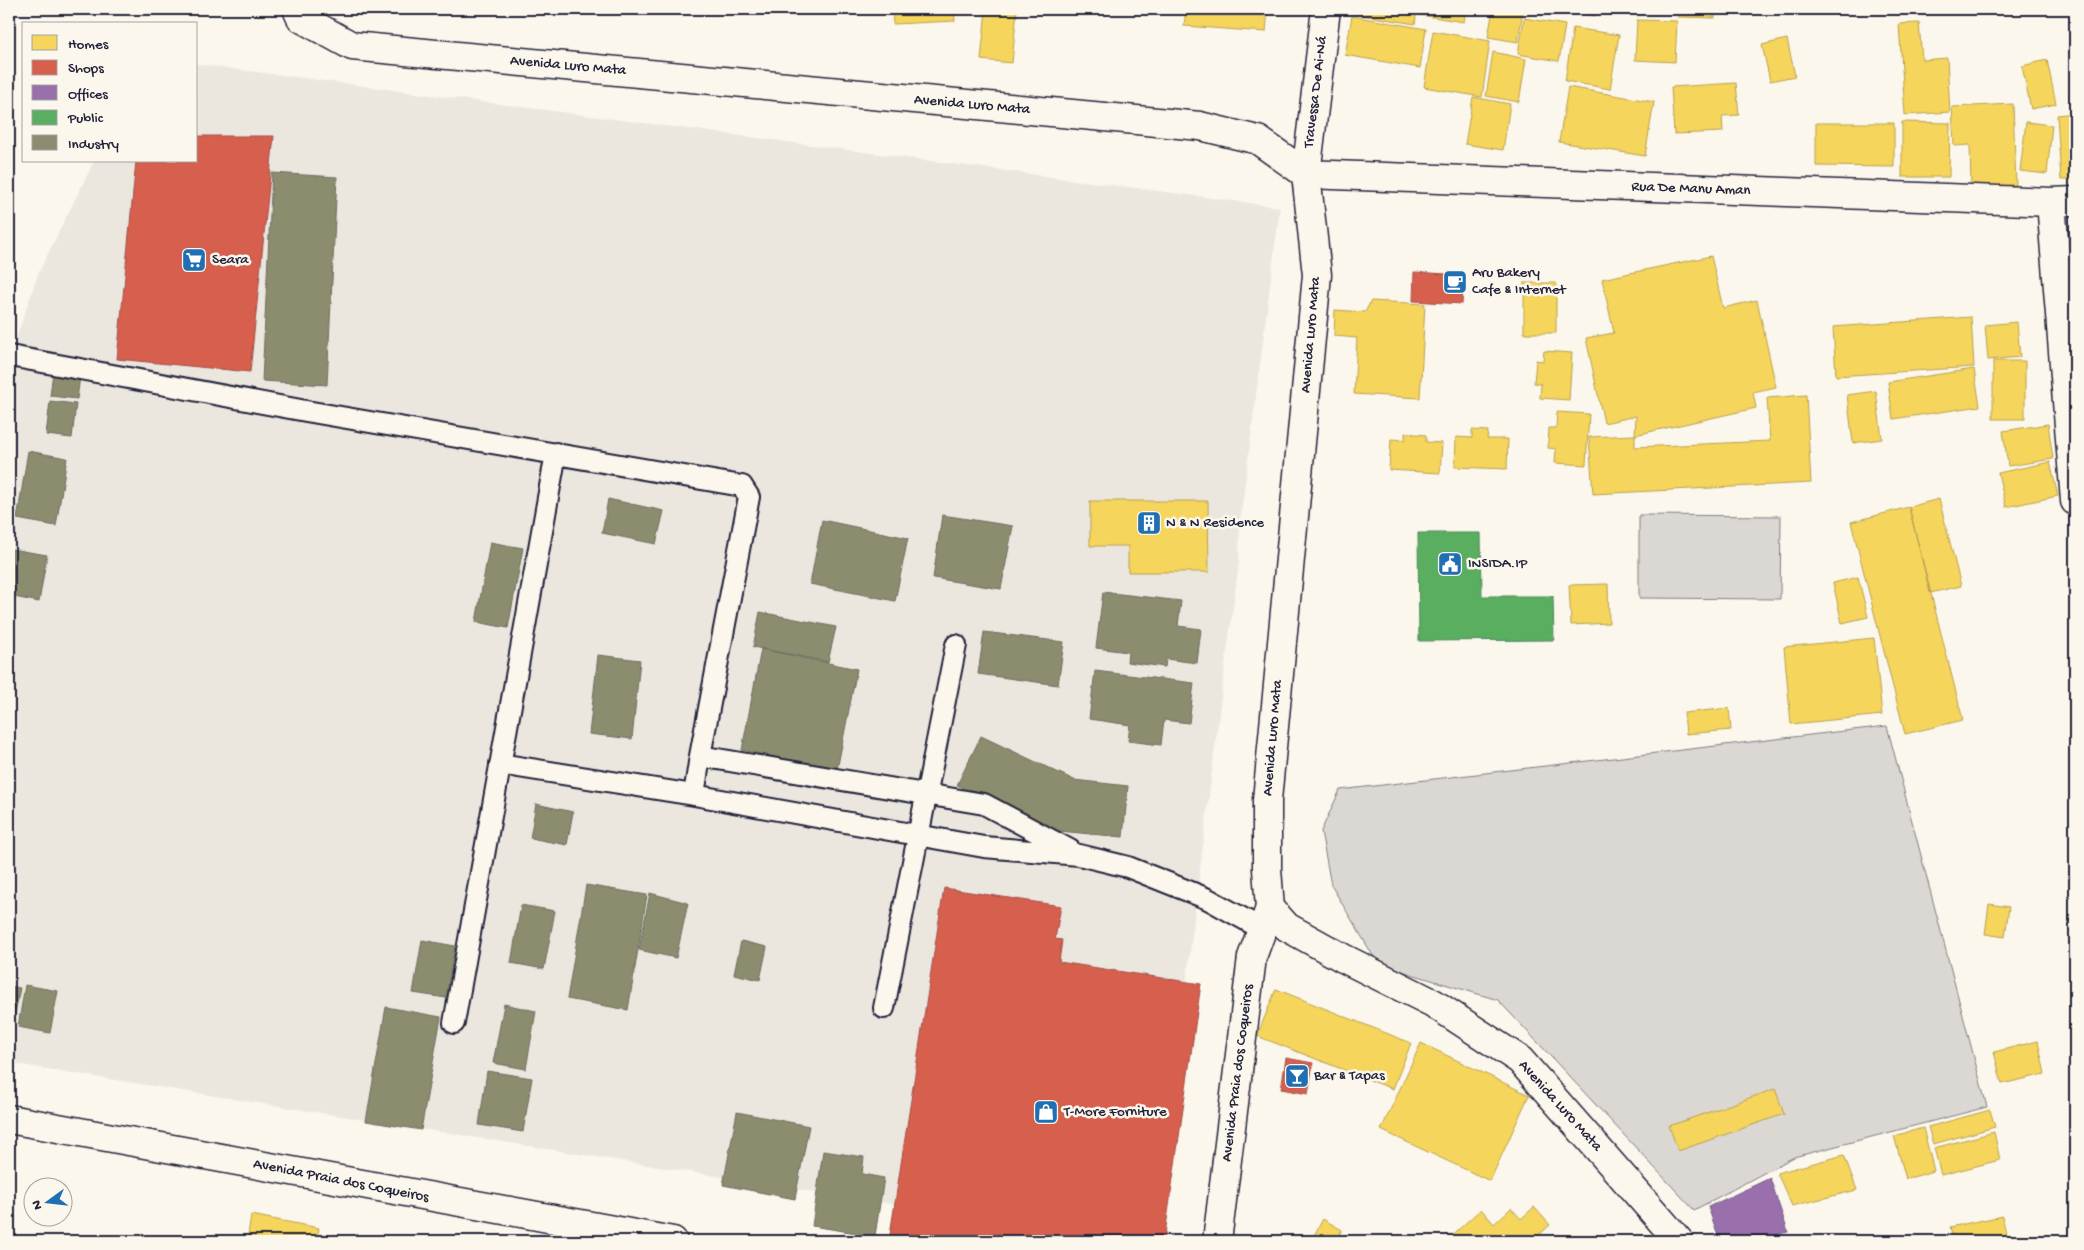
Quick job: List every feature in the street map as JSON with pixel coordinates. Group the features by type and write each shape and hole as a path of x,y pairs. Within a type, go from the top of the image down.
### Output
{"main road":[{"name":"Avenida Luro Mata","path":"297,9 301,18 352,46 1200,126 1258,140 1306,174 1317,275 1267,800 1266,918 1433,1003 1520,1060 1679,1241"},
{"name":"Travessa De Ai-Ná","path":"1306,174 1326,9"},
{"name":"Rua De Manu Aman","path":"1306,174 2063,201"},
{"path":"2063,201 2075,501"},
{"name":"Avenida Praia dos Coqueiros","path":"1218,1241 1252,957 1266,918"},
{"name":"Avenida Praia dos Coqueiros","path":"9,1119 629,1238 672,1241"}],"lane":[{"path":"10,356 306,412 742,486 749,497 694,795"},
{"path":"454,1023 556,453"},
{"path":"884,1008 956,645"},
{"path":"700,756 984,804 1079,855"},
{"path":"500,764 694,795 984,847 1079,855 1128,867 1208,900 1266,918"}],"shaded area":[{"path":"198,64 1280,207 1240,522 1239,562 1155,1241 1122,1241 9,1063 9,360 38,274 94,162 198,162"},
{"path":"1639,515 1781,516 1780,599 1639,598"},
{"path":"1887,726 1987,1107 1794,1157 1694,1210 1498,1000 1378,964 1331,885 1321,831 1340,790"}],"building: Homes":[{"path":"769,9 769,12 744,10"},
{"path":"804,9 865,9 864,14"},
{"path":"892,9 954,9 955,21 893,24"},
{"path":"986,9 1017,9 1012,63 981,60"},
{"path":"1186,9 1268,9 1266,32 1184,26"},
{"path":"1349,9 1417,9 1415,24 1349,13"},
{"path":"1421,9 1466,9 1464,22 1420,15"},
{"path":"1493,9 1523,9 1518,42 1488,37"},
{"path":"1565,9 1596,9 1595,16 1564,11"},
{"path":"1640,9 1675,9 1675,11"},
{"path":"1678,9 1715,9 1715,18 1678,17"},
{"path":"1352,16 1426,29 1420,68 1345,55"},
{"path":"1524,18 1565,25 1559,61 1518,54"},
{"path":"1637,20 1677,21 1675,62 1635,60"},
{"path":"1919,23 1922,60 1947,58 1950,112 1905,115 1899,24"},
{"path":"1573,28 1619,35 1610,89 1565,81"},
{"path":"1433,31 1490,41 1482,97 1424,87"},
{"path":"1787,39 1795,76 1770,81 1762,45"},
{"path":"1493,52 1526,59 1519,102 1486,96"},
{"path":"2047,60 2056,104 2031,109 2022,66"},
{"path":"1736,83 1739,115 1722,116 1723,132 1674,134 1671,87"},
{"path":"1568,87 1654,102 1645,156 1559,142"},
{"path":"1473,97 1510,104 1503,150 1465,144"},
{"path":"2013,104 2016,185 1971,187 1970,145 1954,146 1952,107"},
{"path":"2075,113 2075,180 2061,180 2057,115"},
{"path":"1902,122 1950,123 1949,177 1902,177"},
{"path":"2026,122 2052,125 2047,174 2020,171"},
{"path":"1816,123 1894,123 1894,167 1816,166"},
{"path":"1711,256 1723,308 1757,300 1776,387 1753,392 1756,408 1635,435 1636,416 1604,423 1586,338 1614,333 1602,279"},
{"path":"1524,283 1556,283 1556,333 1524,333"},
{"path":"1371,301 1425,304 1420,398 1354,394 1357,338 1334,336 1335,310 1365,312"},
{"path":"1971,317 1974,367 1836,376 1833,327"},
{"path":"2017,322 2020,357 1988,360 1985,325"},
{"path":"1544,351 1572,353 1569,400 1540,398 1541,384 1534,383 1536,360 1543,361"},
{"path":"1993,361 2025,361 2025,419 1993,419"},
{"path":"1974,369 1980,406 1893,419 1888,382"},
{"path":"1876,391 1882,439 1853,443 1847,395"},
{"path":"1806,395 1811,483 1593,494 1589,437 1635,435 1635,447 1770,441 1767,398"},
{"path":"1557,412 1589,414 1586,465 1555,463 1556,449 1548,448 1549,428 1556,428"},
{"path":"2048,424 2053,459 2008,466 2003,431"},
{"path":"1472,430 1488,431 1487,439 1508,439 1507,469 1455,467 1456,437 1472,438"},
{"path":"1405,433 1426,435 1426,442 1442,443 1440,473 1389,470 1391,439 1405,440"},
{"path":"2050,462 2058,496 2006,507 1998,473"},
{"path":"1939,499 1961,586 1930,593 1909,507"},
{"name":"N & N Residence","path":"1090,501 1208,501 1209,572 1128,572 1128,546 1090,546"},
{"path":"1909,507 1963,720 1905,734 1851,522"},
{"path":"1858,577 1868,617 1842,623 1833,583"},
{"path":"1608,584 1609,623 1571,625 1569,585"},
{"path":"1874,638 1882,715 1791,724 1784,647"},
{"path":"1729,708 1731,730 1686,734 1684,713"},
{"path":"1989,904 2009,907 2005,937 1985,934"},
{"path":"1276,989 1411,1043 1393,1089 1257,1036"},
{"path":"2038,1041 2045,1074 2002,1084 1994,1052"},
{"path":"1421,1043 1529,1095 1490,1181 1381,1130"},
{"path":"1775,1089 1784,1114 1678,1151 1669,1126"},
{"path":"1990,1110 1995,1127 1933,1144 1928,1127"},
{"path":"1923,1128 1934,1171 1906,1179 1894,1136"},
{"path":"1994,1132 2000,1160 1941,1175 1934,1148"},
{"path":"1844,1155 1857,1190 1792,1206 1777,1173"},
{"path":"1534,1207 1550,1225 1537,1237 1541,1241 1446,1241 1481,1209 1494,1224 1511,1208 1521,1219"},
{"path":"251,1215 319,1228 316,1241 247,1241"},
{"path":"2002,1216 2008,1241 1954,1241 1950,1227"},
{"path":"1323,1219 1342,1230 1335,1241 1311,1241"}],"building: Shops":[{"name":"Seara","path":"198,136 274,136 250,372 117,359 136,162 198,162"},
{"path":"1414,272 1464,275 1462,304 1413,301"},
{"name":"T-More Forniture","path":"944,888 1061,906 1055,939 1062,940 1059,962 1201,984 1164,1241 889,1241"},
{"name":"Bar & Tapas","path":"1286,1058 1313,1063 1308,1094 1281,1089"}],"building: Offices":[{"path":"1770,1178 1788,1232 1747,1241 1720,1241 1708,1207"}],"building: Public":[{"name":"INSIDA.IP","path":"1418,533 1481,533 1482,596 1553,596 1554,640 1419,641"}],"building: Industry":[{"path":"272,173 337,177 327,385 262,381"},
{"path":"53,372 80,376 77,399 50,396"},
{"path":"50,401 76,404 72,438 46,435"},
{"path":"28,451 67,458 56,526 17,519"},
{"path":"608,499 664,511 656,544 602,533"},
{"path":"942,515 1013,526 1001,589 933,578"},
{"path":"822,520 908,538 895,601 810,584"},
{"path":"490,542 523,548 508,628 476,622"},
{"path":"11,549 47,555 39,602 9,596 9,560"},
{"path":"1103,592 1181,601 1178,626 1201,629 1197,663 1166,659 1165,667 1127,662 1128,652 1096,648"},
{"path":"760,612 836,627 828,662 753,647"},
{"path":"984,632 1064,642 1058,685 978,674"},
{"path":"761,649 857,669 837,770 742,750"},
{"path":"598,655 640,660 632,739 589,734"},
{"path":"1095,671 1194,683 1189,723 1164,720 1161,745 1128,741 1130,725 1089,719"},
{"path":"981,736 1074,780 1128,786 1123,837 1048,830 957,785"},
{"path":"536,804 573,812 567,845 530,838"},
{"path":"586,885 647,895 628,1010 567,999"},
{"path":"650,893 688,903 676,958 639,950"},
{"path":"521,905 555,911 544,969 511,963"},
{"path":"422,940 455,946 446,998 413,993"},
{"path":"741,941 767,947 760,980 734,974"},
{"path":"25,985 58,991 50,1033 18,1027"},
{"path":"9,986 20,988 12,1029 9,1029"},
{"path":"504,1004 536,1011 526,1069 493,1063"},
{"path":"386,1007 441,1017 421,1130 366,1121"},
{"path":"487,1071 532,1078 523,1132 479,1125"},
{"path":"737,1112 809,1126 795,1199 723,1185"},
{"path":"823,1151 864,1157 862,1174 884,1178 875,1236 812,1226"}],"place":[{"name":"Seara","path":"194,260"},
{"name":"Aru Bakery Cafe & Internet","path":"1455,282"},
{"name":"N & N Residence","path":"1149,523"},
{"name":"INSIDA.IP","path":"1450,564"},
{"name":"Bar & Tapas","path":"1297,1076"},
{"name":"T-More Forniture","path":"1046,1112"}]}
